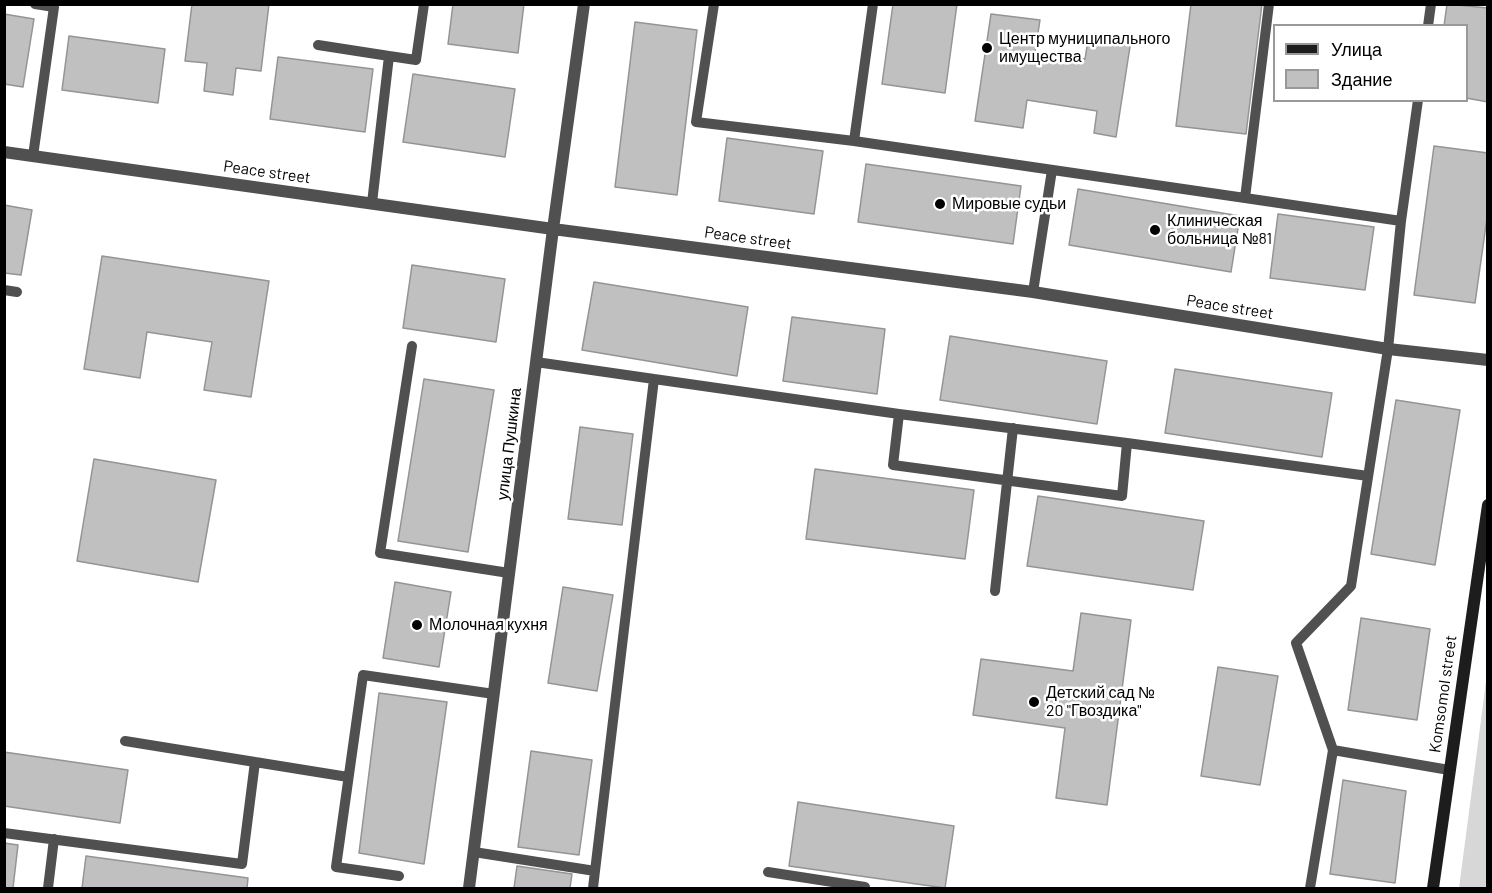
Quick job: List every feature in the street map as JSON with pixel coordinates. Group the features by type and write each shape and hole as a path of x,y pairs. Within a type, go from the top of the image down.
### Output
{"main road":[{"name":"Komsomol street","path":"1433,888 1488,505"}],"street":[{"name":"улица Пушкина","path":"469,888 584,4"},
{"name":"Peace street","path":"4,152 553,229 1033,292 1388,349 1488,360"}],"lane":[{"path":"33,156 53,6 35,4"},
{"path":"318,45 416,60 424,4"},
{"path":"714,4 696,122 854,141 1401,221"},
{"path":"854,141 873,4"},
{"path":"1245,198 1269,4"},
{"path":"1428,24 1431,4"},
{"path":"372,203 389,56"},
{"path":"1310,888 1333,750 1296,643 1351,586 1388,349 1401,221 1418,102"},
{"path":"1033,292 1052,170"},
{"path":"4,290 17,292"},
{"path":"412,346 380,553 509,573"},
{"path":"536,362 900,414 1368,476"},
{"path":"593,888 654,379"},
{"path":"900,414 893,465 1122,496 1126,443"},
{"path":"995,591 1013,428"},
{"path":"399,876 336,867 363,675 494,694"},
{"path":"125,741 348,777"},
{"path":"1333,750 1449,770"},
{"path":"4,832 242,864 255,762"},
{"path":"48,888 54,839"},
{"path":"474,852 595,871"},
{"path":"768,872 868,888"}],"shaded area":[{"path":"1487,674 1487,888 1459,888"}],"building":[{"path":"192,4 269,4 261,71 236,68 233,95 204,91 207,63 185,61"},
{"path":"453,4 524,4 518,53 448,44"},
{"path":"893,4 957,4 945,93 882,84"},
{"path":"1191,4 1262,4 1246,134 1176,126"},
{"path":"1447,4 1488,8 1488,102 1468,98 1468,24 1444,24"},
{"path":"4,14 34,19 23,87 4,84"},
{"path":"991,14 1040,20 1035,52 1085,59 1089,34 1131,40 1116,137 1094,133 1097,111 1027,100 1023,128 975,121"},
{"path":"635,22 697,30 677,195 615,187"},
{"path":"69,36 165,49 158,103 62,90"},
{"path":"278,57 373,69 365,132 270,119"},
{"path":"413,74 515,89 505,157 403,142"},
{"path":"727,138 823,151 814,214 719,201"},
{"path":"1434,146 1488,153 1488,211 1475,303 1414,295"},
{"name":"Мировые судьи","path":"866,164 1021,186 1013,244 858,222"},
{"name":"Клиническая больница №81","path":"1078,189 1240,216 1231,272 1069,245"},
{"path":"4,205 32,210 21,275 4,273"},
{"path":"1278,214 1374,227 1365,290 1270,278"},
{"path":"102,256 269,281 251,397 204,390 212,342 147,332 140,378 84,369"},
{"path":"412,265 505,279 496,342 403,328"},
{"path":"594,282 748,307 737,376 582,350"},
{"path":"792,317 885,329 877,394 783,381"},
{"path":"950,336 1107,361 1097,424 940,400"},
{"path":"1175,369 1332,393 1322,457 1165,433"},
{"path":"424,379 494,390 468,552 398,541"},
{"path":"1396,400 1460,410 1435,565 1371,554"},
{"path":"580,427 633,434 622,525 568,519"},
{"path":"94,459 216,480 198,582 77,561"},
{"path":"815,469 974,490 965,559 806,539"},
{"path":"1038,496 1204,521 1193,590 1027,566"},
{"name":"Молочная кухня","path":"395,582 451,592 439,667 383,658"},
{"path":"563,587 613,595 597,691 548,683"},
{"path":"1081,613 1131,620 1107,805 1056,798 1065,728 973,715 981,659 1073,671"},
{"path":"1361,618 1430,629 1417,720 1348,710"},
{"path":"1218,667 1278,676 1260,785 1201,776"},
{"path":"379,693 447,702 424,864 359,853"},
{"path":"531,751 592,760 579,855 518,847"},
{"path":"4,752 128,770 120,823 4,806"},
{"path":"1343,780 1406,791 1395,883 1330,874"},
{"path":"798,802 954,826 945,888 789,866"},
{"path":"4,843 18,845 13,888 4,888"},
{"path":"86,856 248,878 247,888 82,888"},
{"path":"517,866 572,874 570,888 514,888"}],"place":[{"name":"Центр муниципального имущества","path":"987,48"},
{"name":"Мировые судьи","path":"940,204"},
{"name":"Клиническая больница №81","path":"1155,230"},
{"name":"Молочная кухня","path":"417,625"},
{"name":"Детский сад № 20 \"Гвоздика\"","path":"1034,702"}]}
